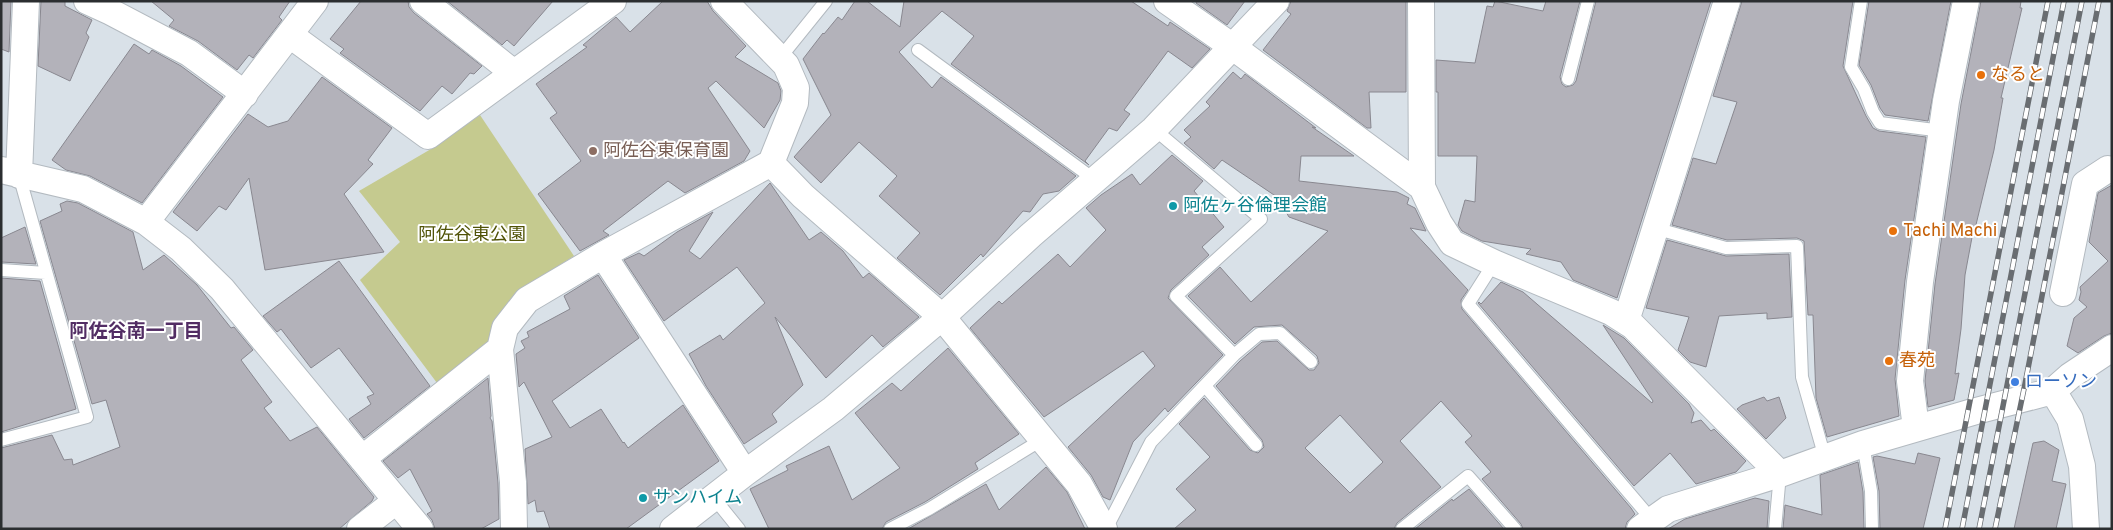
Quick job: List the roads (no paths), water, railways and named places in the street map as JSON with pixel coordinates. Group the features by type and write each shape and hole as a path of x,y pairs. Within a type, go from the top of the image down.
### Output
{"street":[{"path":"26,1 10,173 83,189 146,222 180,249 222,289 420,529"},
{"path":"87,1 115,6 189,53 245,94"},
{"path":"146,222 315,1"},
{"path":"423,1 514,73"},
{"path":"514,529 513,482 500,349 504,328 527,300 603,255 771,163 795,104 796,88 786,65 724,1"},
{"path":"1167,1 1233,47 1422,187"},
{"path":"673,529 745,473 833,409 942,317 1030,235 1154,129 1276,1"},
{"path":"1421,1 1422,187 1439,223 1452,243 1494,263 1612,312 1626,321 1780,474"},
{"path":"1626,321 1727,1"},
{"path":"1916,428 1910,381 1920,282 1942,131 1966,1"},
{"path":"290,35 428,136 608,2"},
{"path":"771,163 803,196 942,317 1079,484 1105,529"},
{"path":"2062,293 2085,184 2108,170 2112,170"},
{"path":"603,255 745,473"},
{"path":"1646,525 1668,509 1780,474 1863,444 2053,391 2070,376 2112,348"},
{"path":"362,459 500,349"},
{"path":"2053,391 2070,420 2082,466 2086,529"},
{"path":"360,529 396,501"}],"lane":[{"path":"780,58 826,1"},
{"path":"1568,79 1588,1"},
{"path":"1861,1 1851,67 1864,89 1873,112 1880,123 1942,131"},
{"path":"918,50 1095,180"},
{"path":"1154,129 1261,219 1176,296 1234,355"},
{"path":"1,440 87,418 46,272 10,173"},
{"path":"1654,228 1726,248 1797,246 1802,377 1825,458"},
{"path":"1494,263 1468,304 1646,525"},
{"path":"1,270 46,272"},
{"path":"1105,529 1150,442 1234,355 1259,334 1280,333 1311,362"},
{"path":"1204,386 1256,445"},
{"path":"890,529 929,509 1043,439"},
{"path":"1863,444 1871,491 1872,529"},
{"path":"1775,529 1780,474"},
{"path":"1402,529 1468,476 1515,529"},
{"path":"714,498 739,529"}],"railway":[{"path":"1945,529 2048,1"},
{"path":"1962,529 2064,1"},
{"path":"1979,529 2082,1"},
{"path":"1995,529 2099,1"}],"place":[{"name":"なると","path":"1981,75"},
{"name":"阿佐谷東保育園","path":"593,151"},
{"name":"阿佐ヶ谷倫理会館","path":"1173,206"},
{"name":"Tachi Machi","path":"1893,231"},
{"name":"春苑","path":"1889,361"},
{"name":"ローソン","path":"2015,382"},
{"name":"サンハイム","path":"643,498"}],"district":[{"name":"阿佐谷南一丁目","path":"136,332"}],"park label":[{"name":"阿佐谷東公園","path":"472,235"}]}
